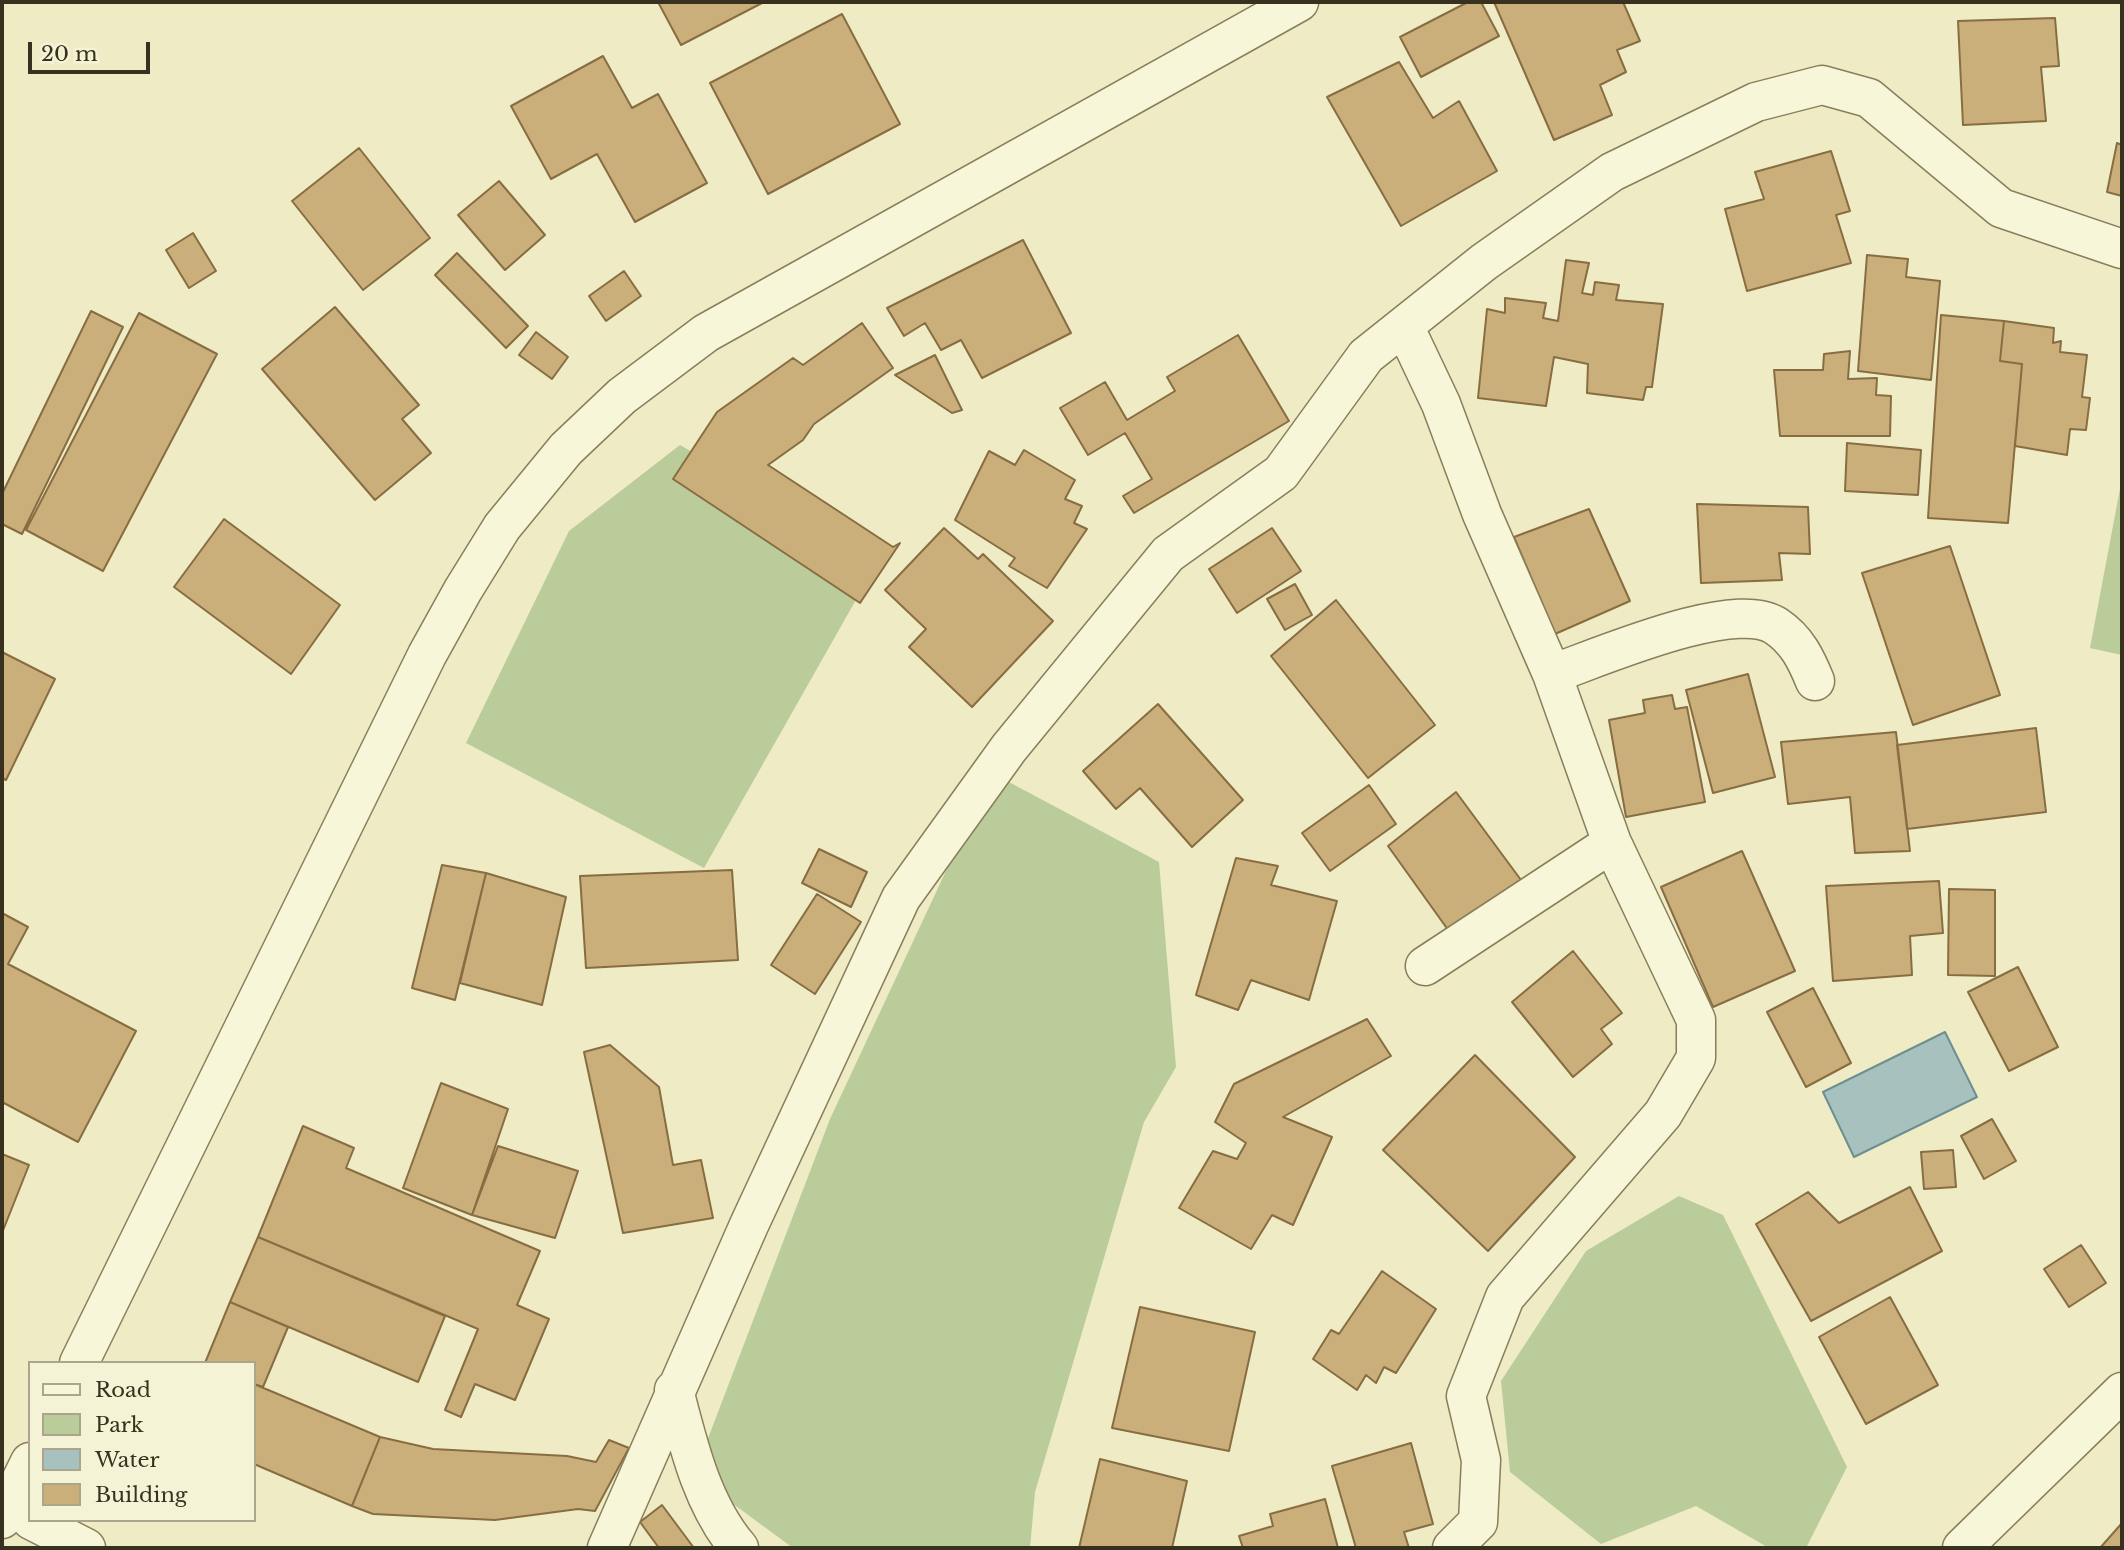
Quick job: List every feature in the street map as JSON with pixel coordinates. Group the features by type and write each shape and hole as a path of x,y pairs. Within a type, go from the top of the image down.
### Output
{"street":[{"path":"80,1361 426,655 502,527 566,449 622,396 706,333 1299,2"},
{"path":"607,1548 674,1390 901,898 1009,748 1168,554 1281,473 1366,356 1405,328 1484,262 1612,172 1756,102 1822,85 1869,99 2001,208 2122,249"},
{"path":"1405,328 1441,404 1482,514 1552,674 1612,843 1696,1020 1696,1058 1663,1114 1505,1297 1466,1396 1481,1460 1478,1522 1452,1548"},
{"path":"1552,674 1687,627 1738,616 1775,624 1803,651 1815,681"},
{"path":"1425,966 1612,843"},
{"path":"674,1390 689,1448 722,1528 739,1548"},
{"path":"1962,1548 2122,1392"},
{"path":"14,1514 28,1468"},
{"path":"31,1522 86,1548"}],"green space":[{"path":"680,445 878,561 704,868 466,743 569,531"},
{"path":"2122,478 2122,655 2090,648"},
{"path":"1007,781 1159,862 1176,1067 1144,1122 1035,1492 1030,1548 793,1548 694,1475 830,1119 974,811"},
{"path":"1679,1196 1723,1215 1847,1467 1806,1548 1769,1548 1696,1506 1601,1544 1510,1472 1501,1381 1586,1251"}],"water":[{"path":"1945,1032 1977,1097 1854,1157 1823,1092"}],"building":[{"path":"658,2 764,2 681,45"},
{"path":"1468,2 1481,2 1499,36 1421,77 1400,37"},
{"path":"1494,2 1623,2 1640,41 1617,50 1626,72 1600,85 1612,115 1554,140"},
{"path":"842,14 900,124 768,194 710,83"},
{"path":"2055,18 2059,66 2041,67 2046,121 1963,125 1958,21"},
{"path":"603,56 632,108 658,94 707,183 635,222 597,154 551,179 511,106"},
{"path":"1399,62 1433,118 1459,101 1497,171 1401,226 1327,97"},
{"path":"2117,143 2122,145 2122,196 2107,192"},
{"path":"359,148 430,238 363,290 292,201"},
{"path":"1831,151 1850,211 1836,215 1851,263 1747,291 1725,209 1764,199 1755,172"},
{"path":"499,181 545,235 505,270 458,215"},
{"path":"193,233 216,271 189,288 166,250"},
{"path":"1023,240 1071,333 982,378 961,340 941,350 925,323 904,336 887,308"},
{"path":"457,253 528,326 506,348 435,275"},
{"path":"1867,255 1908,259 1906,277 1940,281 1931,380 1858,371"},
{"path":"1566,260 1589,263 1582,293 1593,295 1595,282 1619,285 1616,300 1663,304 1652,387 1646,387 1643,400 1587,393 1588,364 1554,357 1546,406 1478,398 1487,309 1505,313 1505,298 1546,303 1543,318 1558,321"},
{"path":"624,271 641,296 606,321 589,296"},
{"path":"335,307 419,405 402,419 431,453 375,500 262,369"},
{"path":"91,311 123,327 22,534 2,524 2,494"},
{"path":"139,313 217,354 103,571 26,530"},
{"path":"1941,315 2004,321 2000,361 2022,364 2008,523 1928,518"},
{"path":"2004,321 2054,328 2053,343 2061,341 2060,352 2087,355 2082,397 2090,398 2086,430 2070,429 2067,455 2015,446 2022,364 2000,361"},
{"path":"862,323 893,368 814,424 803,440 768,465 893,547 900,543 860,603 673,479 717,412 793,358 803,365"},
{"path":"536,332 568,357 552,379 519,355"},
{"path":"1238,335 1289,421 1134,513 1123,496 1152,479 1125,433 1088,455 1060,408 1105,382 1127,420 1175,391 1167,377"},
{"path":"1850,351 1848,379 1877,378 1876,395 1891,396 1890,436 1780,436 1774,370 1823,370 1824,354"},
{"path":"935,355 962,410 952,413 895,375"},
{"path":"1847,443 1921,450 1918,495 1845,491"},
{"path":"1024,450 1075,480 1065,499 1082,506 1074,523 1087,529 1047,588 1009,566 1015,558 955,520 989,451 1015,465"},
{"path":"1697,504 1808,507 1810,554 1779,553 1782,580 1701,583"},
{"path":"1589,509 1630,601 1555,634 1514,537"},
{"path":"224,519 340,605 291,674 174,587"},
{"path":"944,528 978,559 983,554 1053,621 972,707 909,647 926,629 885,590"},
{"path":"1272,528 1301,571 1237,613 1209,569"},
{"path":"1950,546 2000,695 1913,725 1862,573"},
{"path":"1295,584 1312,615 1285,630 1267,599"},
{"path":"1336,600 1435,725 1368,778 1271,656"},
{"path":"2,652 55,679 6,780 2,778"},
{"path":"1748,674 1775,777 1713,793 1686,690"},
{"path":"1672,695 1675,709 1687,707 1705,802 1626,817 1609,720 1645,713 1643,700"},
{"path":"1158,704 1243,800 1192,847 1140,788 1116,809 1083,771"},
{"path":"2036,728 2046,812 1907,829 1897,745"},
{"path":"1896,732 1910,851 1855,853 1850,797 1788,804 1781,742"},
{"path":"1369,785 1396,824 1330,871 1302,833"},
{"path":"1456,792 1521,880 1451,934 1388,846"},
{"path":"819,849 867,872 851,907 802,883"},
{"path":"1742,851 1795,971 1713,1007 1661,887"},
{"path":"1236,858 1278,866 1271,885 1337,901 1309,1000 1251,980 1238,1010 1196,995"},
{"path":"442,865 486,873 455,1000 412,988"},
{"path":"732,870 738,960 586,968 580,876"},
{"path":"486,873 566,897 542,1005 460,983"},
{"path":"1939,881 1943,933 1910,936 1912,975 1833,981 1826,886"},
{"path":"1949,889 1995,890 1995,976 1948,975"},
{"path":"817,894 861,922 815,994 771,965"},
{"path":"2,913 28,927 8,964 136,1031 78,1142 2,1102"},
{"path":"1573,951 1622,1013 1601,1029 1612,1044 1573,1077 1512,1002"},
{"path":"2018,967 2058,1047 2009,1071 1968,992"},
{"path":"1813,988 1851,1063 1806,1087 1767,1012"},
{"path":"1367,1019 1391,1056 1283,1117 1332,1137 1293,1225 1272,1215 1251,1249 1179,1208 1213,1151 1237,1159 1246,1143 1215,1122 1234,1084"},
{"path":"610,1045 659,1087 673,1165 701,1160 713,1218 623,1233 584,1052"},
{"path":"1475,1055 1575,1157 1488,1251 1383,1150"},
{"path":"441,1083 508,1109 472,1215 403,1188"},
{"path":"1992,1119 2016,1161 1984,1179 1961,1136"},
{"path":"303,1126 354,1148 346,1168 540,1251 517,1305 549,1319 515,1400 475,1384 461,1417 445,1410 478,1329 258,1237"},
{"path":"498,1146 578,1171 555,1238 472,1215"},
{"path":"1953,1150 1956,1187 1924,1189 1921,1152"},
{"path":"2,1154 29,1165 2,1233"},
{"path":"1910,1187 1942,1251 1811,1321 1756,1224 1808,1192 1839,1223"},
{"path":"258,1237 445,1316 418,1382 230,1302"},
{"path":"2081,1245 2106,1283 2069,1307 2044,1269"},
{"path":"1382,1271 1436,1309 1396,1373 1384,1367 1376,1383 1366,1375 1357,1390 1313,1359 1331,1330 1339,1334"},
{"path":"1890,1297 1938,1385 1866,1424 1819,1337"},
{"path":"230,1302 288,1327 263,1387 256,1385 256,1361 206,1361"},
{"path":"1140,1307 1255,1332 1229,1451 1112,1428"},
{"path":"256,1385 380,1437 352,1506 256,1465"},
{"path":"380,1437 433,1449 567,1456 596,1462 609,1440 629,1448 595,1511 578,1509 495,1520 373,1514 352,1506"},
{"path":"1411,1443 1433,1524 1404,1532 1409,1548 1356,1548 1332,1466"},
{"path":"1100,1459 1187,1481 1172,1548 1079,1548"},
{"path":"1325,1499 1338,1548 1243,1548 1239,1536 1273,1526 1270,1514"},
{"path":"662,1505 694,1548 659,1548 640,1522"},
{"path":"2122,1523 2122,1548 2100,1548"}]}
